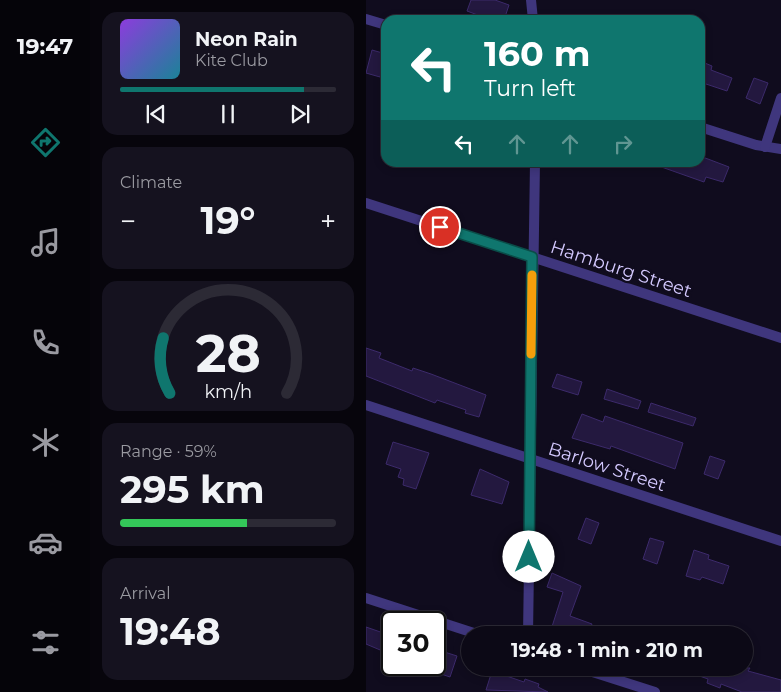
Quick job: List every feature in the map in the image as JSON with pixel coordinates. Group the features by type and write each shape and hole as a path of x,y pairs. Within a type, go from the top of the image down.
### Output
{"street":[{"path":"531,0 532,15"},
{"path":"366,18 381,23"},
{"path":"765,147 781,98"},
{"path":"705,129 765,147 781,149"},
{"path":"528,626 532,257 535,167"},
{"name":"Hamburg Street","path":"366,203 781,338"},
{"name":"Barlow Street","path":"366,405 781,541"},
{"path":"366,598 461,629"},
{"path":"605,676 654,692"}],"building":[{"path":"471,0 495,0 509,5 506,15 478,15 467,11"},
{"path":"372,50 381,53 380,77 366,73"},
{"path":"705,63 712,66 711,70 732,78 727,91 705,84"},
{"path":"754,78 768,83 760,104 746,98"},
{"path":"705,158 729,167 723,182 706,177 704,182 662,167 705,167"},
{"path":"366,348 381,353 379,358 412,371 413,368 486,395 479,417 465,413 466,410 437,400 435,403 366,376"},
{"path":"557,374 582,382 578,395 552,387"},
{"path":"607,389 641,401 638,409 604,399"},
{"path":"651,403 696,418 693,426 648,412"},
{"path":"582,414 603,422 605,416 683,443 675,469 611,446 610,449 572,438"},
{"path":"393,442 429,453 416,489 403,485 404,479 398,477 401,469 386,464"},
{"path":"710,456 725,461 718,479 704,474"},
{"path":"480,469 509,482 502,504 471,495"},
{"path":"586,518 599,523 591,544 578,539"},
{"path":"650,538 664,542 657,564 643,559"},
{"path":"694,550 709,555 708,559 729,566 723,584 702,577 700,580 686,576"},
{"path":"552,573 581,586 570,616 592,624 591,626 552,626 563,592 547,587"},
{"path":"366,627 381,632 381,650 366,644"},
{"path":"446,652 457,656 450,677 446,676"},
{"path":"753,672 781,680 781,692 742,692 721,684 720,688 707,683 708,679 700,676 753,676"},
{"path":"490,676 507,676 524,682 525,679 539,684 538,687 548,692 486,690"}],"slow traffic":[{"path":"531,354 532,275"}],"route":[{"path":"440,227 532,257 529,557"}]}
